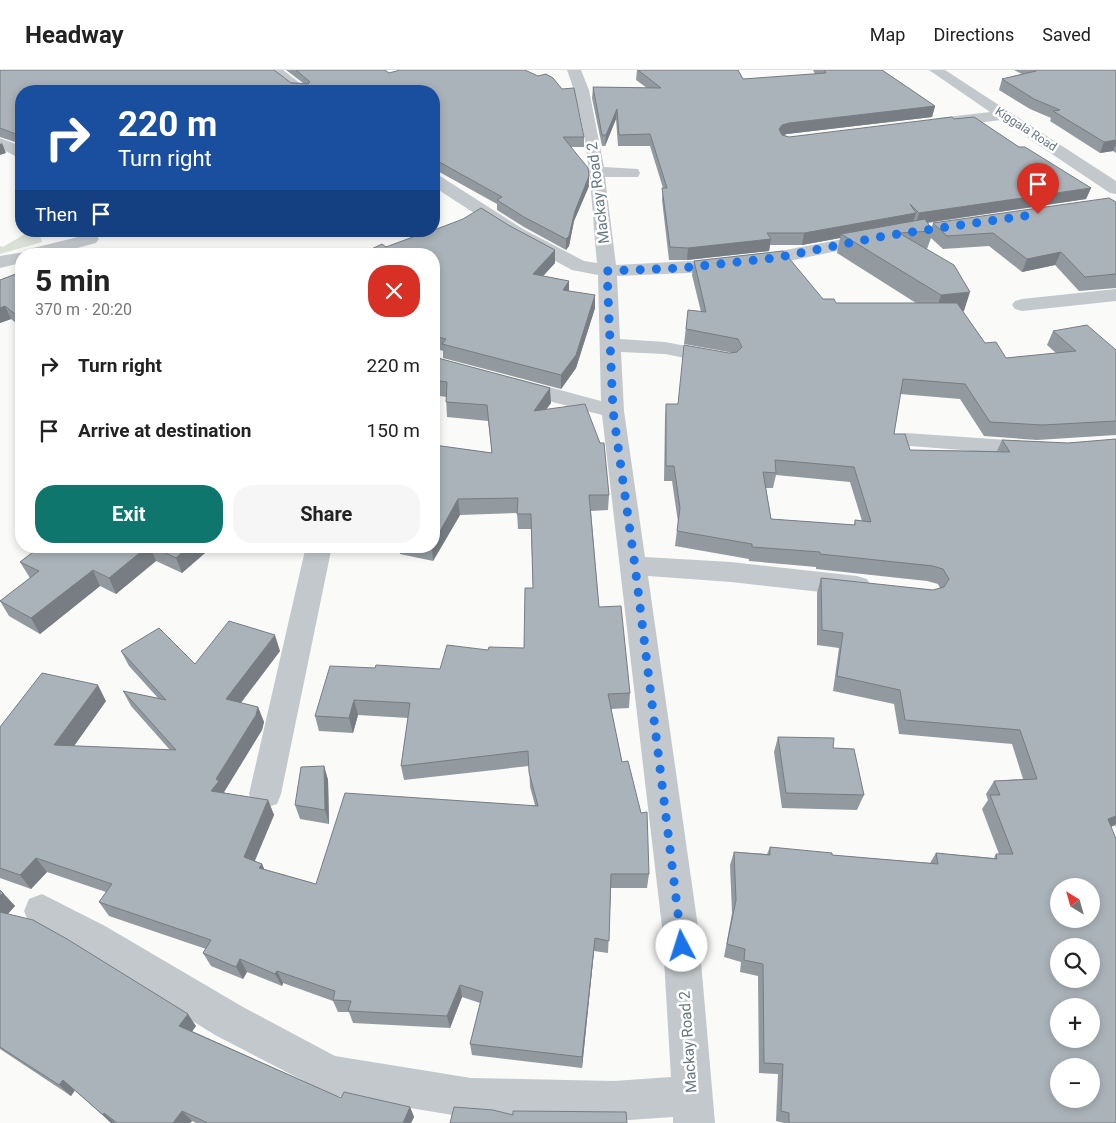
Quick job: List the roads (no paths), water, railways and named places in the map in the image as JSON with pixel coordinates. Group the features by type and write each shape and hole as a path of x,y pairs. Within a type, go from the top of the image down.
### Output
{"street":[{"path":"274,70 295,85"},
{"name":"Mackay Road 2","path":"574,70 582,90 587,112 597,172 607,271 613,411 635,566 680,927 693,1109"},
{"name":"Kiggala Road","path":"936,70 1004,115 1113,198"},
{"path":"925,124 1004,115"},
{"path":"597,172 632,173"},
{"path":"440,184 517,233 579,266 607,271 682,268 784,256 894,234"},
{"path":"60,248 92,241"},
{"path":"0,262 15,258"},
{"path":"1022,305 1116,295"},
{"path":"610,345 665,348 727,360"},
{"path":"500,381 613,411"},
{"path":"906,440 1061,449"},
{"path":"266,794 318,553"},
{"path":"635,566 731,572 882,588"},
{"path":"42,911 92,938 229,1021 331,1075 471,1098 614,1101 693,1109"}]}
